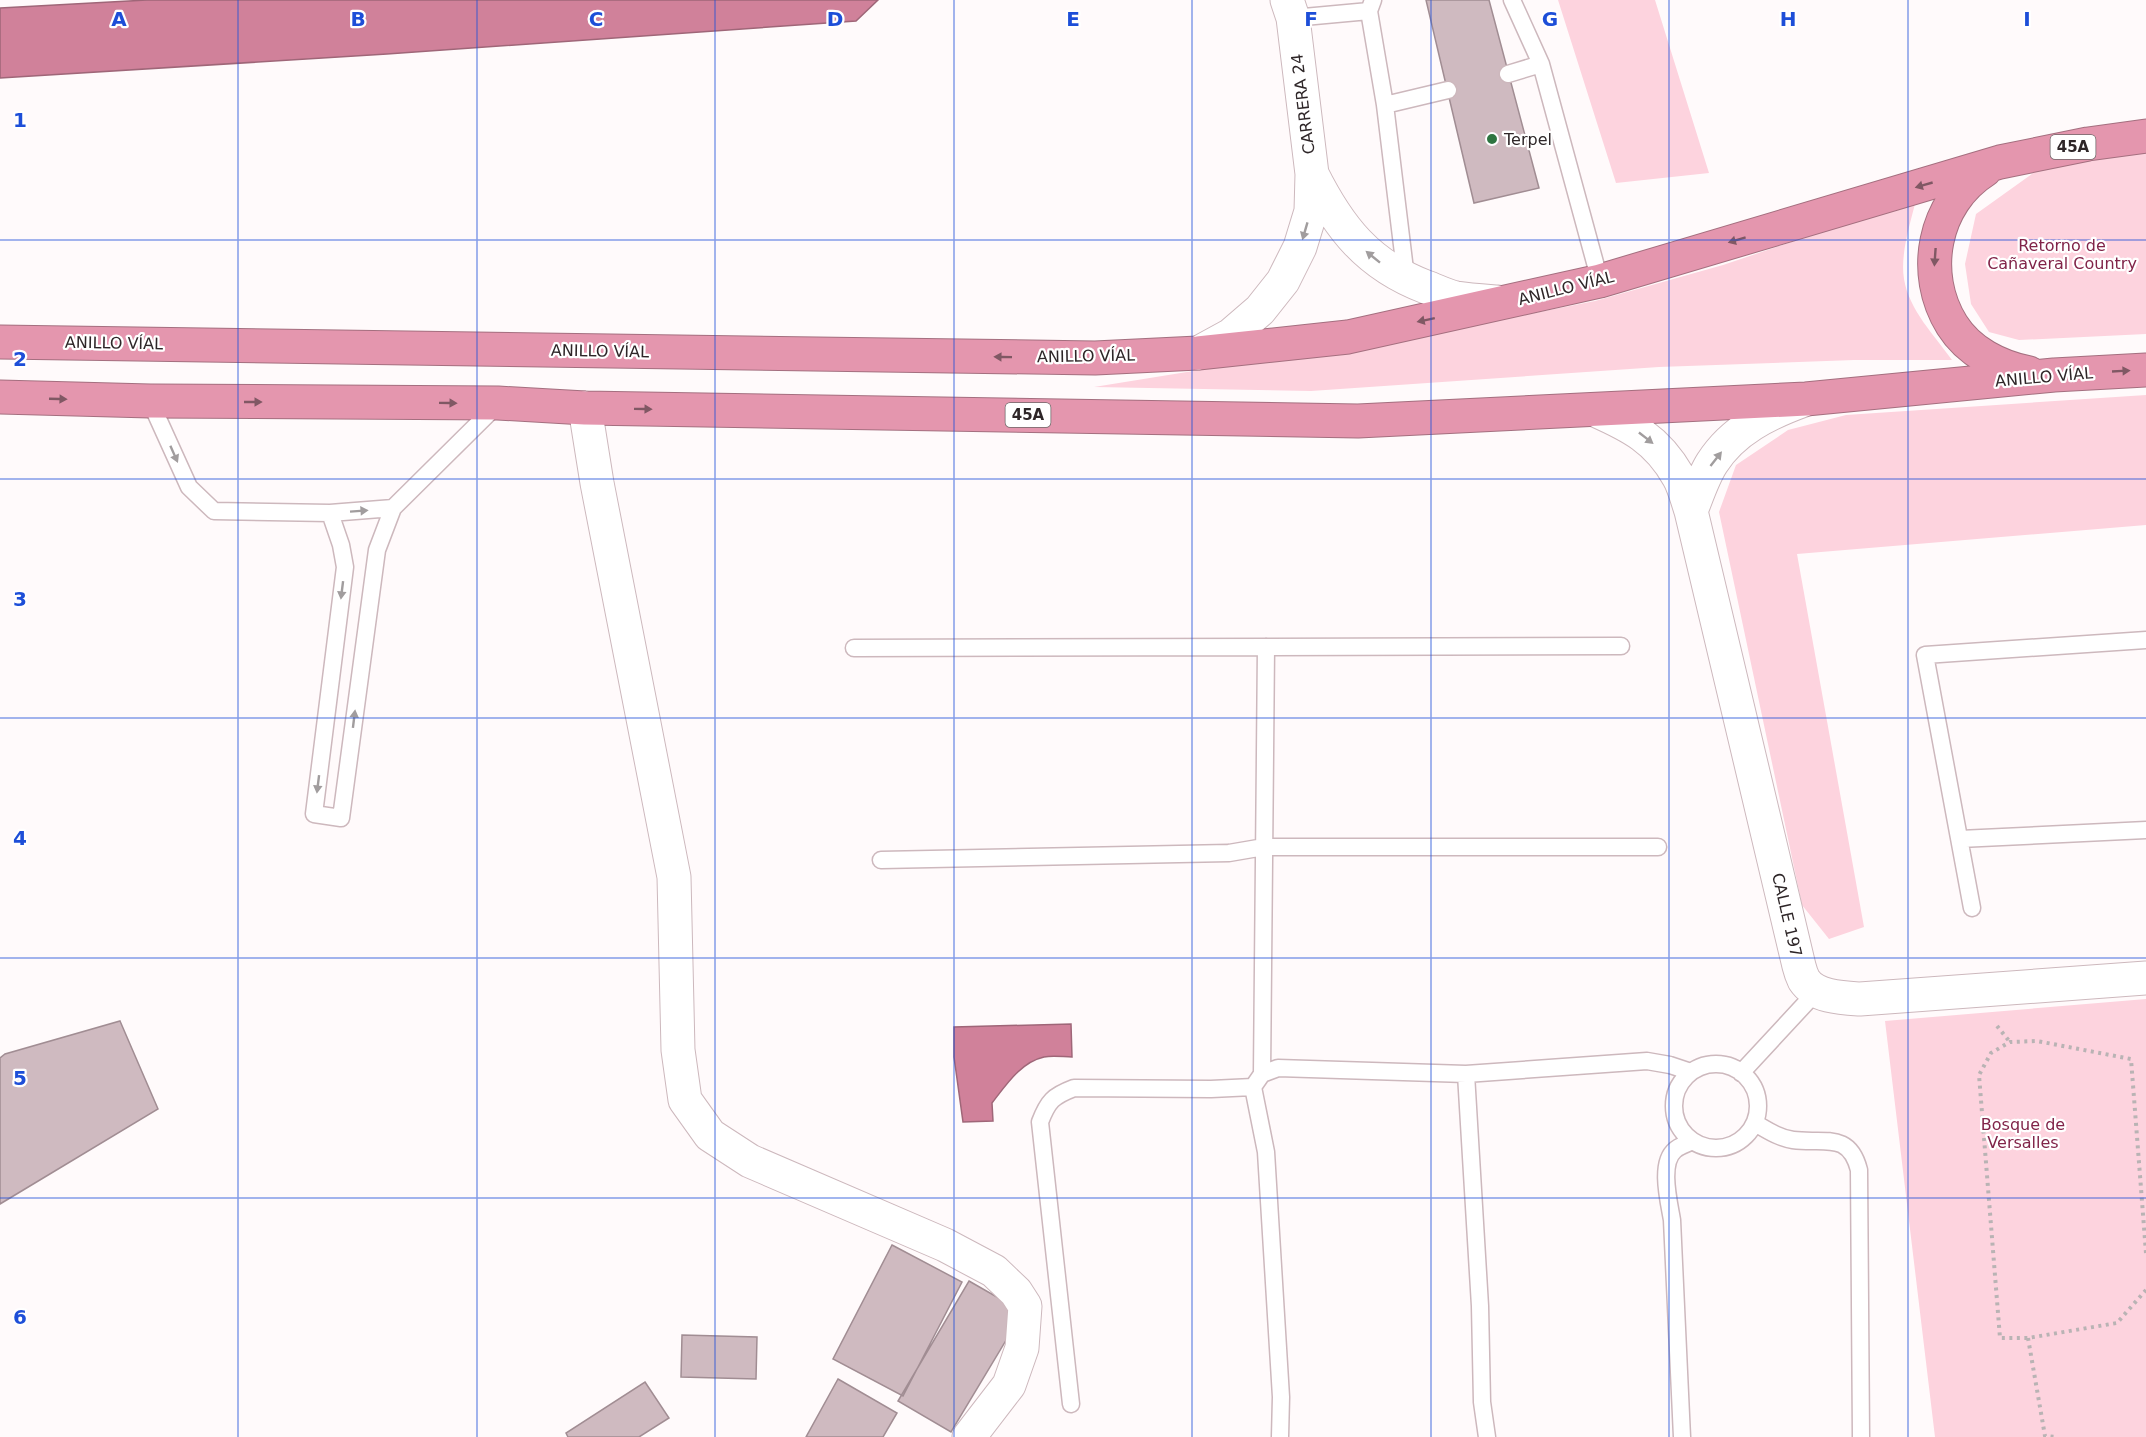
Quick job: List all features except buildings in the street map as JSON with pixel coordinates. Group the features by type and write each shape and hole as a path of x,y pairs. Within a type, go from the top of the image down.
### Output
{"highway":[{"name":"ANILLO VÍAL","path":"0,342 1095,358 1198,353 1348,337 1505,303 1600,281 2000,162 2088,144 2146,136"},
{"path":"2000,162 1983,171 1968,183 1955,198 1945,215 1934,252 1937,290 1953,326 1980,354 1997,364 2015,370 2034,375 2054,375"},
{"name":"ANILLO VÍAL","path":"0,397 150,401 498,403 585,408 1359,420 1806,399 2054,375 2146,370"}],"street":[{"name":"CARRERA 24","path":"1198,353 1231,335 1260,310 1283,280 1300,247 1311,211 1312,174 1290,9"},
{"name":"CARRERA 24","path":"1312,174 1328,206 1349,235 1375,260 1406,279 1454,297 1505,303"},
{"path":"1691,511 1712,463 1737,434 1770,412 1806,399"},
{"path":"585,408 597,483 674,877 678,1050 685,1100 710,1135 750,1161 945,1245 994,1271 1016,1292 1025,1306 1022,1348 1009,1386 969,1437"},
{"name":"CALLE 197","path":"1595,410 1629,424 1658,447 1678,476 1691,511 1799,966 1804,981 1817,991"},
{"path":"1817,991 1840,998 1860,999 2146,978"}],"lane":[{"path":"1512,0 1541,64 1600,281"},
{"path":"1290,9 1371,6 1406,279"},
{"path":"1508,74 1541,64"},
{"path":"1385,105 1448,90"},
{"path":"150,401 189,487 214,511 330,513 393,508"},
{"path":"330,513 341,545 345,567 314,814 341,818 376,550 393,508 498,403"},
{"path":"1972,908 1925,655 2146,640"},
{"path":"854,648 1621,646"},
{"path":"1266,647 1264,847 1257,1081 1266,1152 1281,1398 1280,1437"},
{"path":"1960,839 2146,830"},
{"path":"881,860 1229,853 1264,847 1658,847"},
{"path":"1741,1073 1817,991"},
{"path":"1071,1404 1040,1122 1047,1105 1058,1094 1074,1088 1211,1089 1257,1081 1278,1068 1466,1074 1647,1061 1671,1065 1691,1072"},
{"path":"1716,1064 1729,1066 1741,1073 1750,1082 1756,1095 1758,1109 1755,1123 1747,1135 1721,1148 1706,1147 1692,1141 1676,1120 1675,1094 1682,1082 1691,1072 1703,1066 1716,1064"},
{"path":"1466,1074 1480,1306 1482,1402 1487,1437"},
{"path":"1755,1123 1773,1134 1792,1140 1834,1141 1846,1146 1855,1155 1858,1170 1861,1437"},
{"path":"1682,1437 1672,1220 1666,1184 1668,1159 1675,1150 1692,1141"}],"path":[{"path":"2146,1253 2132,1059 2037,1041 2010,1042 1991,1053 1979,1075 2000,1338 2028,1338 2117,1323 2146,1290"},
{"path":"2028,1338 2045,1437 2056,1437"}],"green space":[{"path":"1558,0 1655,0 1709,173 1616,183"},
{"name":"Retorno de Cañaveral Country","path":"2146,150 2146,334 2019,340 1989,332 1971,304 1965,264 1976,214 2036,171 2097,157"},
{"path":"1916,200 1904,250 1904,279 1917,312 1952,360 1854,360 1659,367 1311,391 1094,387 1452,329 1595,301 1723,265"},
{"path":"2146,395 2146,525 1797,554 1864,927 1829,939 1802,905 1719,512 1736,465 1788,430 1846,415"},
{"name":"Bosque de Versalles","path":"2146,999 2146,1437 1935,1437 1885,1021"}],"shaded area":[{"path":"147,0 878,0 856,21 0,78 0,8"},
{"path":"1071,1024 1072,1057 1047,1056 1028,1064 1015,1075 992,1103 993,1121 963,1122 954,1057 954,1027"}],"place":[{"name":"Terpel","path":"1492,139"}]}
